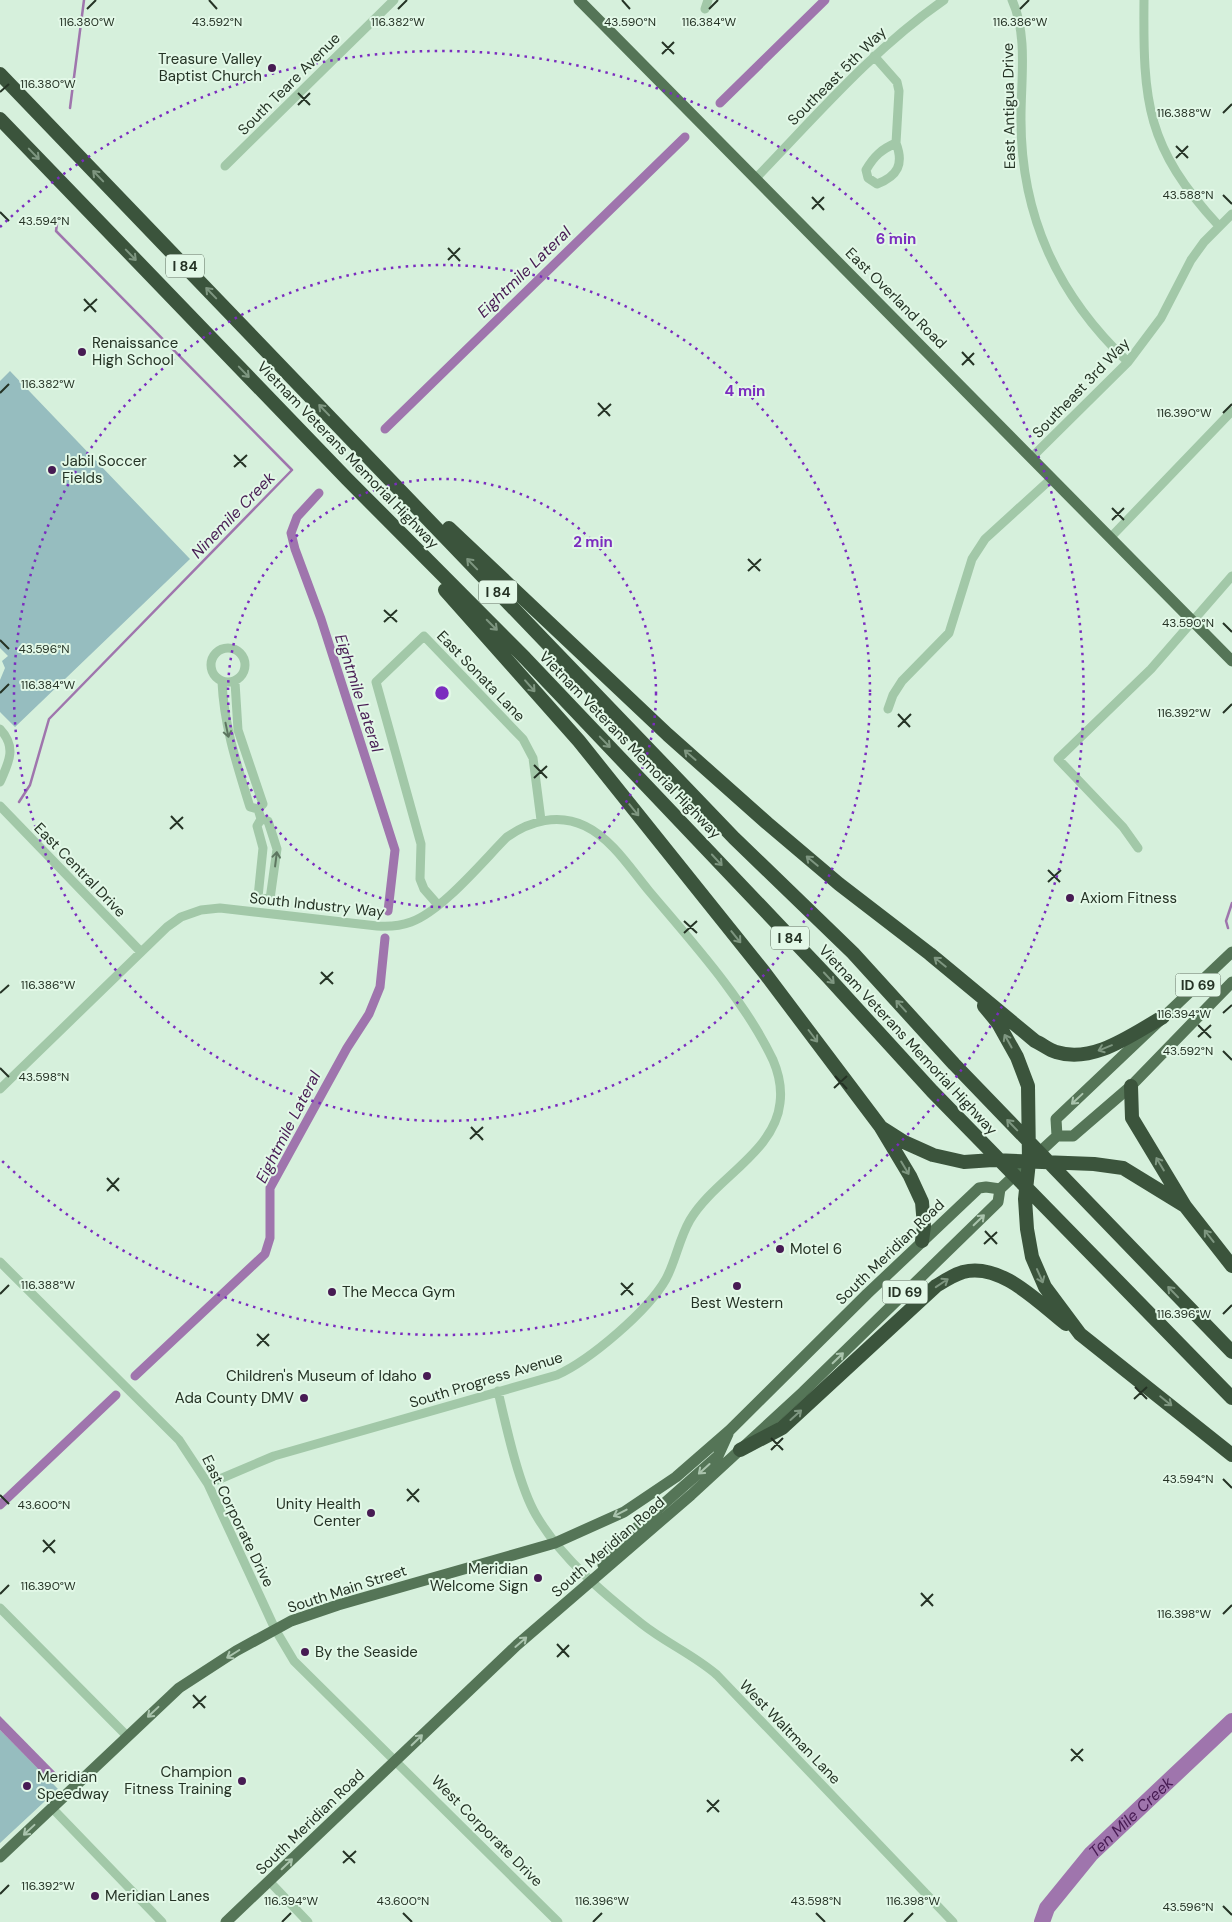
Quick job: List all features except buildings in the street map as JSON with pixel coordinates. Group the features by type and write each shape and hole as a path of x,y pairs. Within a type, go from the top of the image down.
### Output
{"highway":[{"name":"Vietnam Veterans Memorial Highway","path":"0,74 370,457 727,831 853,953 960,1071 1232,1352"},
{"name":"Vietnam Veterans Memorial Highway","path":"0,120 347,479 602,739 828,977 932,1091 1232,1398"},
{"path":"370,457 504,578 668,736 766,822 839,884 960,978 1035,1040 1055,1052 1074,1055 1092,1053 1112,1045 1164,1017"},
{"path":"347,479 585,749 764,972 880,1126 910,1176 922,1202 924,1226 922,1241"},
{"path":"960,978 998,1023 1017,1057 1028,1086 1029,1162 1025,1199 1026,1229 1032,1257 1045,1287 1080,1334"},
{"path":"1131,1086 1132,1118 1185,1206 1232,1266"},
{"path":"880,1126 904,1142 933,1155 964,1162 993,1160 1094,1164 1123,1168 1185,1206"},
{"path":"740,1450 782,1428 936,1286 964,1272 984,1272 1008,1280 1080,1334 1232,1455"}],"main road":[{"name":"East Overland Road","path":"579,0 1232,661"},
{"name":"ID 69","path":"1057,1136 1056,1119 1232,952"},
{"name":"South Meridian Road","path":"226,1922 517,1645 740,1450 998,1202 1000,1188 1057,1136 1073,1136 1131,1086 1232,982"},
{"name":"South Meridian Road","path":"676,1477 730,1430 867,1294 979,1188 986,1186 1000,1188"},
{"path":"592,1581 618,1544 718,1456 730,1430"},
{"name":"South Main Street","path":"0,1857 179,1688 275,1630 338,1605 555,1543 624,1512 676,1477"}],"street":[{"name":"South Teare Avenue","path":"225,166 394,0"},
{"name":"Southeast 5th Way","path":"756,178 874,56 915,20 944,0"},
{"name":"East Antigua Drive","path":"1012,0 1019,18 1022,39 1020,135 1023,167 1038,229 1055,268 1077,305 1105,340 1128,362"},
{"path":"1144,0 1144,78 1156,130 1164,150 1181,181 1219,226"},
{"path":"874,56 897,82 899,91 896,144 901,155 898,169 887,180 877,184 868,178 866,170 873,159 884,148 896,144"},
{"name":"Southeast 3rd Way","path":"1032,457 1128,362 1161,318 1191,260 1219,226 1232,214"},
{"path":"1111,537 1232,411"},
{"path":"888,709 893,695 902,681 949,633 972,559 985,540 1052,478"},
{"path":"1138,848 1123,826 1058,759 1151,669 1232,576"},
{"name":"East Sonata Lane","path":"438,905 420,880 421,844 376,682 424,636 523,740 533,758 541,820"},
{"path":"222,682 223,712 229,738 250,807 258,808 263,804 236,720 235,682 245,670 245,660 238,651 228,648 217,652 211,662 213,674 222,682 235,682"},
{"path":"0,729 9,742 11,752 10,761 0,782"},
{"name":"East Central Drive","path":"0,806 141,952"},
{"path":"258,808 261,819 257,826 263,848 258,896 270,899 277,849 268,821 261,819"},
{"name":"South Industry Way","path":"141,952 181,917 201,910 220,908 388,927 412,922 438,905 507,837 519,829 541,820 562,820 584,825 610,844"},
{"name":"South Progress Avenue","path":"208,1484 274,1456 571,1369 587,1359 643,1308 665,1281 685,1231 695,1213 766,1138 776,1122 780,1105 781,1093 777,1070 746,1016 692,942 610,844"},
{"path":"261,912 264,899"},
{"path":"0,1089 141,952"},
{"name":"East Corporate Drive","path":"0,1262 180,1440 208,1484 275,1630 294,1661 396,1761"},
{"path":"498,1391 528,1496 536,1514 555,1543"},
{"name":"West Waltman Lane","path":"555,1543 592,1581 644,1626 704,1663 717,1675 953,1922"},
{"path":"0,1608 127,1736"},
{"name":"West Corporate Drive","path":"396,1761 558,1922"},
{"path":"52,1808 162,1922"},
{"path":"269,1881 308,1922"}],"shaded area":[{"name":"Jabil Soccer Fields","path":"10,371 190,559 15,727 0,712 0,680 5,668 2,661 8,656 0,648 0,381"},
{"path":"0,1716 59,1776 52,1783 0,1730"},
{"name":"Meridian Speedway","path":"0,1730 58,1789 0,1843"}],"waterway":[{"name":"Ninemile Creek","path":"70,108 84,0"},
{"name":"Eightmile Lateral","path":"720,103 825,0"},
{"name":"Eightmile Lateral","path":"385,429 685,137"},
{"name":"Ninemile Creek","path":"19,802 30,785 49,719 292,470 56,231 58,217"},
{"name":"Eightmile Lateral","path":"319,493 297,517 291,533 321,619 395,850 388,911"},
{"name":"Ten Mile Creek","path":"1228,928 1226,921 1232,903"},
{"name":"Eightmile Lateral","path":"135,1376 265,1254 270,1238 270,1188 347,1048 369,1014 380,987 385,938"},
{"name":"Eightmile Lateral","path":"0,1505 116,1395"},
{"name":"Ten Mile Creek","path":"1042,1922 1047,1908 1091,1854 1232,1721"}],"place":[{"name":"Treasure Valley Baptist Church","path":"272,68"},
{"name":"Renaissance High School","path":"82,352"},
{"name":"Jabil Soccer Fields","path":"52,470"},
{"name":"Axiom Fitness","path":"1070,898"},
{"name":"Motel 6","path":"780,1249"},
{"name":"Best Western","path":"737,1286"},
{"name":"The Mecca Gym","path":"332,1292"},
{"name":"Children's Museum of Idaho","path":"427,1376"},
{"name":"Ada County DMV","path":"304,1398"},
{"name":"Unity Health Center","path":"371,1513"},
{"name":"Meridian Welcome Sign","path":"538,1578"},
{"name":"By the Seaside","path":"305,1652"},
{"name":"Champion Fitness Training","path":"242,1781"},
{"name":"Meridian Speedway","path":"27,1786"},
{"name":"Meridian Lanes","path":"95,1896"}]}
